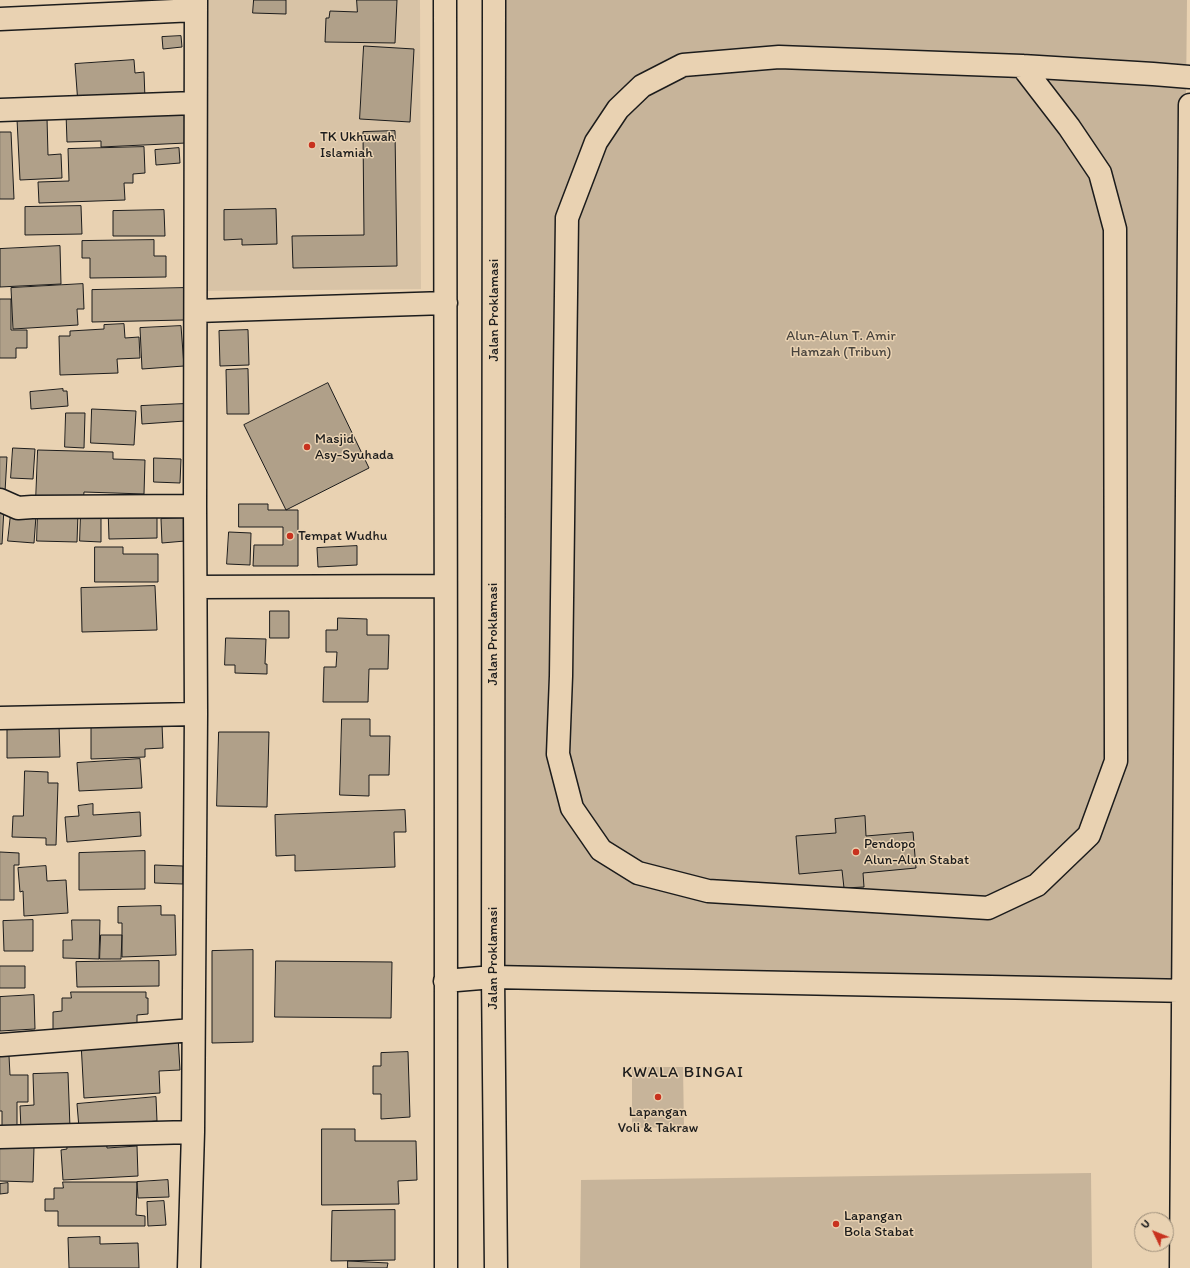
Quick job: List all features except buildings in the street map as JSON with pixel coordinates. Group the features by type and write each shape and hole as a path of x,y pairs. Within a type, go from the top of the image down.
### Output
{"street":[{"path":"445,0 446,1268"},
{"name":"Jalan Proklamasi","path":"494,0 493,977 496,1268"},
{"path":"0,19 196,5 196,714 193,1132 189,1268"},
{"path":"1022,66 1069,127 1100,173 1115,229 1116,761 1089,835 1037,885 988,908 708,891 638,874 601,850 576,814 572,808 558,754 561,676 567,218 596,142 618,109 642,86 683,65 779,57 1022,66 1190,77"},
{"path":"0,110 195,103"},
{"path":"1181,1268 1186,1116 1187,991 1190,105"},
{"path":"196,311 446,303"},
{"path":"0,500 18,508 195,506"},
{"path":"196,587 445,586"},
{"path":"0,718 196,714"},
{"path":"445,981 493,977 1187,991"},
{"path":"1,1045 193,1030"},
{"path":"0,1137 193,1132"}],"shaded area":[{"name":"TK Ukhuwah Islamiah","path":"202,0 420,0 421,289 203,291"}],"green space":[{"name":"Alun-Alun T. Amir Hamzah (Tribun)","path":"498,0 1187,0 1177,985 498,971"},
{"name":"Lapangan Voli & Takraw","path":"632,1067 683,1067 684,1127 632,1128"},
{"name":"Lapangan Bola Stabat","path":"1091,1173 1092,1268 580,1268 581,1180"}],"place":[{"name":"TK Ukhuwah Islamiah","path":"312,145"},
{"name":"Masjid Asy-Syuhada","path":"307,447"},
{"name":"Tempat Wudhu","path":"290,536"},
{"name":"Pendopo Alun-Alun Stabat","path":"856,852"},
{"name":"Lapangan Voli & Takraw","path":"658,1097"},
{"name":"Lapangan Bola Stabat","path":"836,1224"}],"district":[{"name":"KWALA BINGAI","path":"683,1073"}]}
